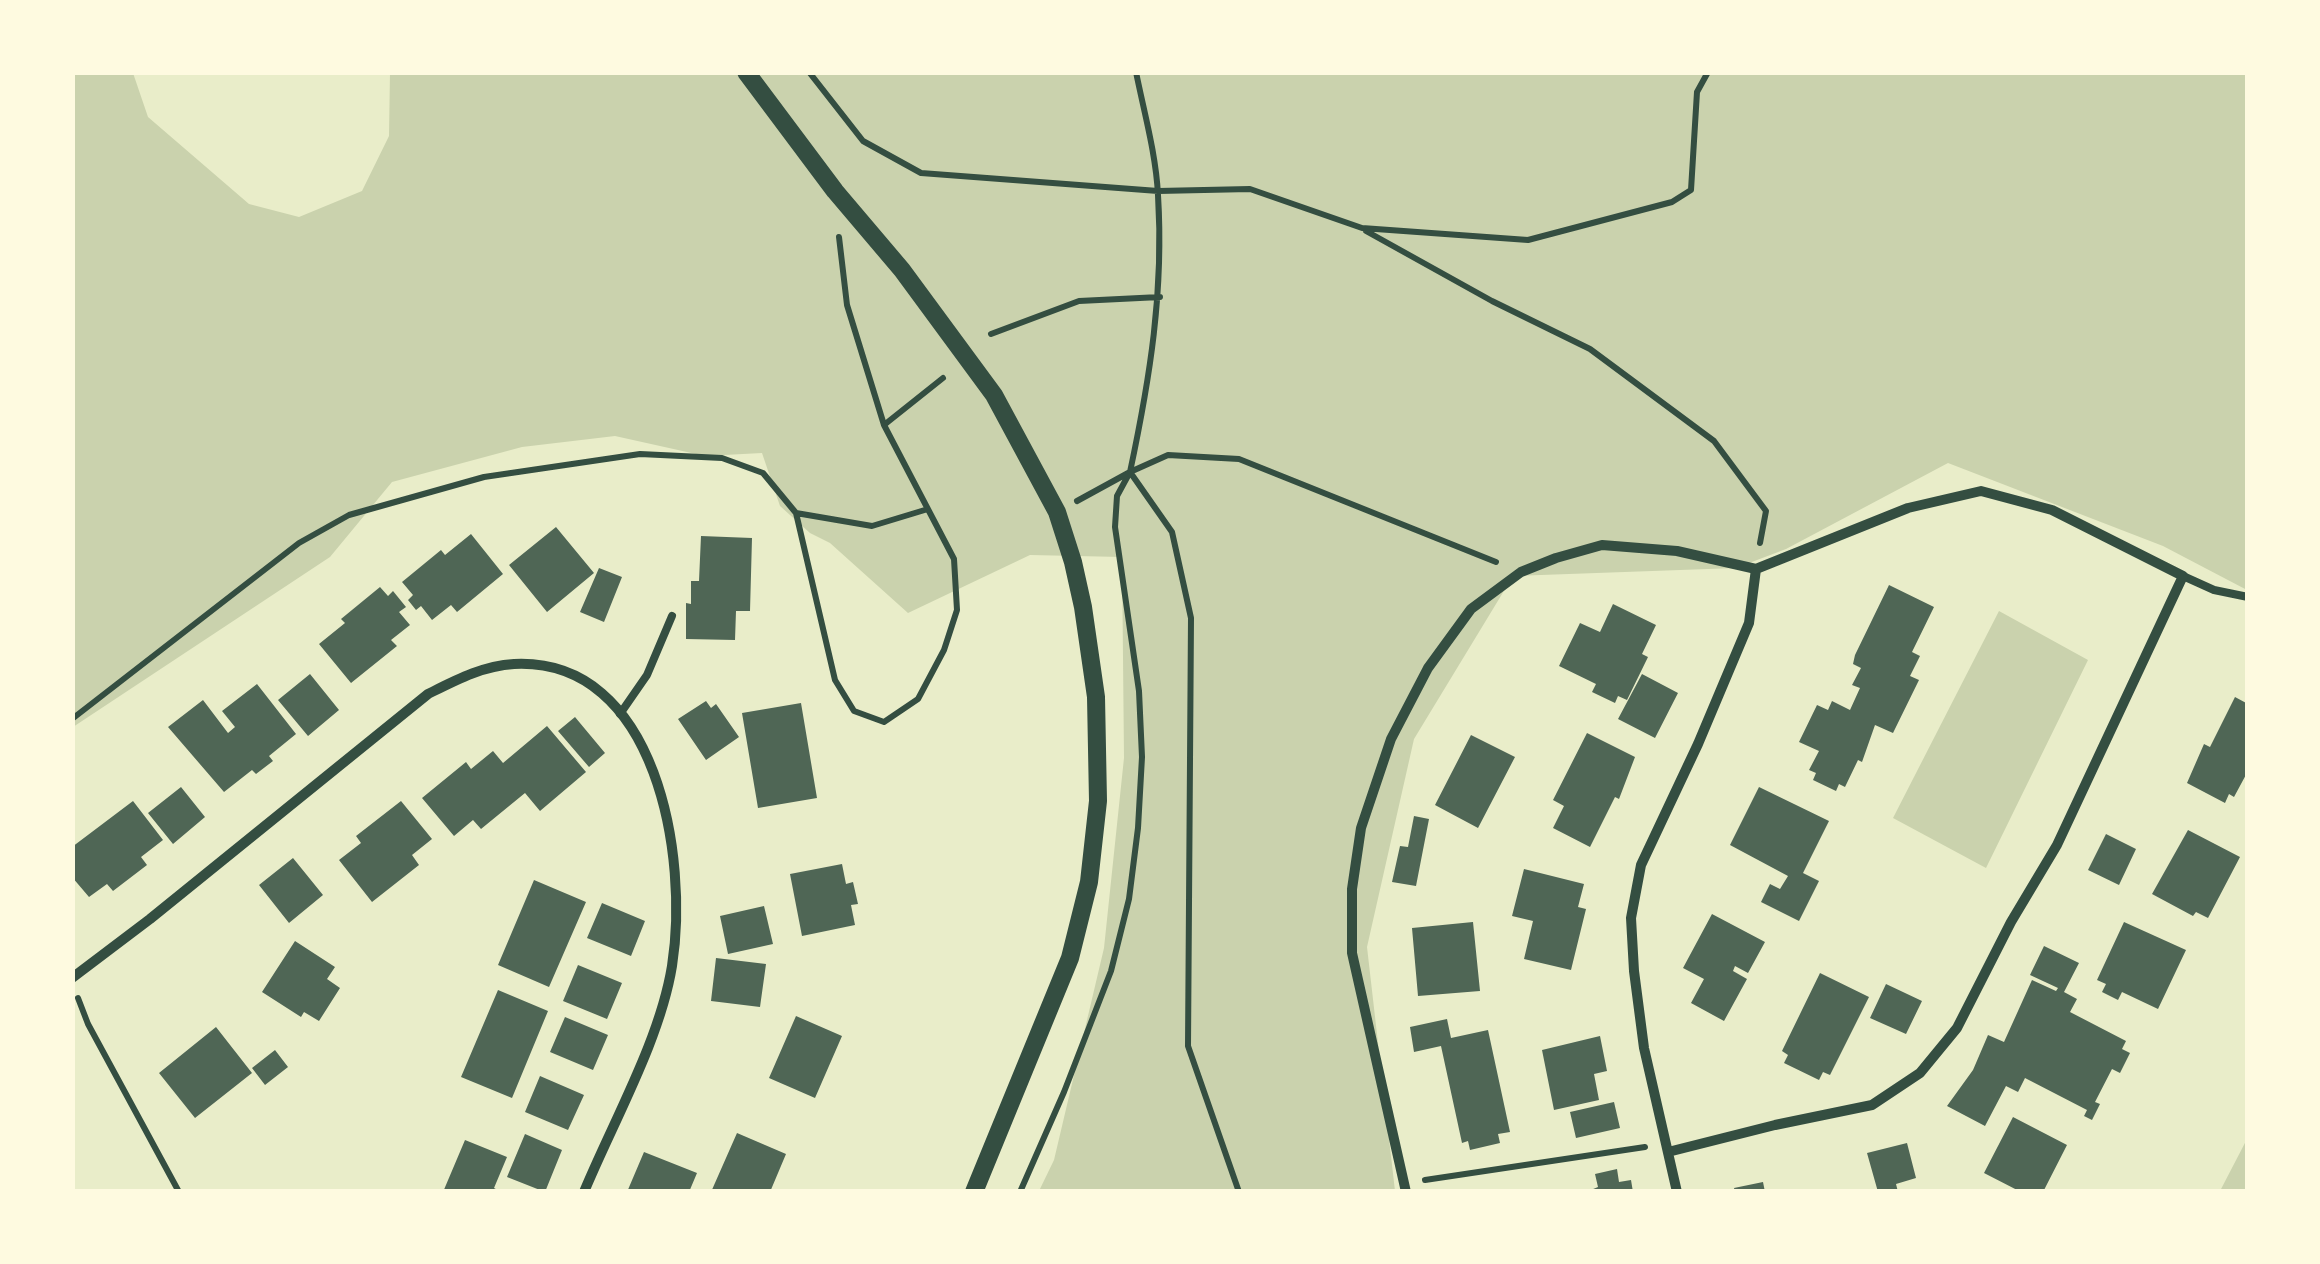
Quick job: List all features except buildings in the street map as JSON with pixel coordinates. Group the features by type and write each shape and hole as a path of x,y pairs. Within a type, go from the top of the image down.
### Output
{"street":[{"path":"746,72 835,192 902,270 994,396 1057,512 1083,607 1096,697 1098,800 1089,882 1070,958 974,1192"},
{"path":"1405,1188 1352,953 1352,889 1360,828 1391,739 1428,668 1470,609 1520,572 1602,546 1677,552 1756,569 1908,508 1981,491 2052,510 2182,576 2057,844 2010,922 1957,1028 1920,1073 1872,1105 1668,1148"},
{"path":"1677,1192 1644,1048 1631,918 1641,865 1749,623 1756,569"},
{"path":"72,980 428,694 467,674 510,664 554,668 598,690 632,728 648,757 666,812 676,891 672,968 658,1016 584,1192"}],"lane":[{"path":"2182,576 2214,590 2248,597"},
{"path":"620,714 647,675 672,616"}],"path":[{"path":"809,72 864,141 921,173 1158,191 1250,189 1362,228 1492,301 1590,349 1714,441 1766,512 1756,569"},
{"path":"1020,1192 1111,971 1129,899 1138,828 1142,757 1139,690 1115,527 1117,496 1130,472 1148,387 1160,297 1158,191 1136,72"},
{"path":"1362,228 1528,240 1672,202 1691,190 1696,92 1708,72"},
{"path":"72,719 299,543 349,515 484,477 640,454 722,458 763,473 796,513 835,680 854,711 884,722 918,698 944,650 958,610 954,558 884,425 846,304 835,192"},
{"path":"991,334 1079,301 1160,297"},
{"path":"884,425 943,378"},
{"path":"1057,512 1168,455 1240,459 1520,572"},
{"path":"1130,472 1172,532 1191,618 1188,1046 1240,1192"},
{"path":"796,513 872,526 928,509"},
{"path":"72,980 88,1024 179,1192"},
{"path":"1405,1188 1668,1148"}],"green space":[{"path":"73,73 133,73 148,117 249,204 299,217 362,191 389,136 390,73 2247,73 2247,590 2163,546 1948,463 1786,549 1736,568 1513,576 1414,739 1367,947 1395,1191 1039,1191 1054,1160 1104,948 1124,758 1122,557 1030,555 908,613 830,543 810,533 780,506 762,453 705,456 615,436 522,447 392,482 330,557 73,727"},
{"path":"1999,611 2088,660 1986,868 1893,818"},
{"path":"2247,1139 2247,1191 2220,1191"}]}
